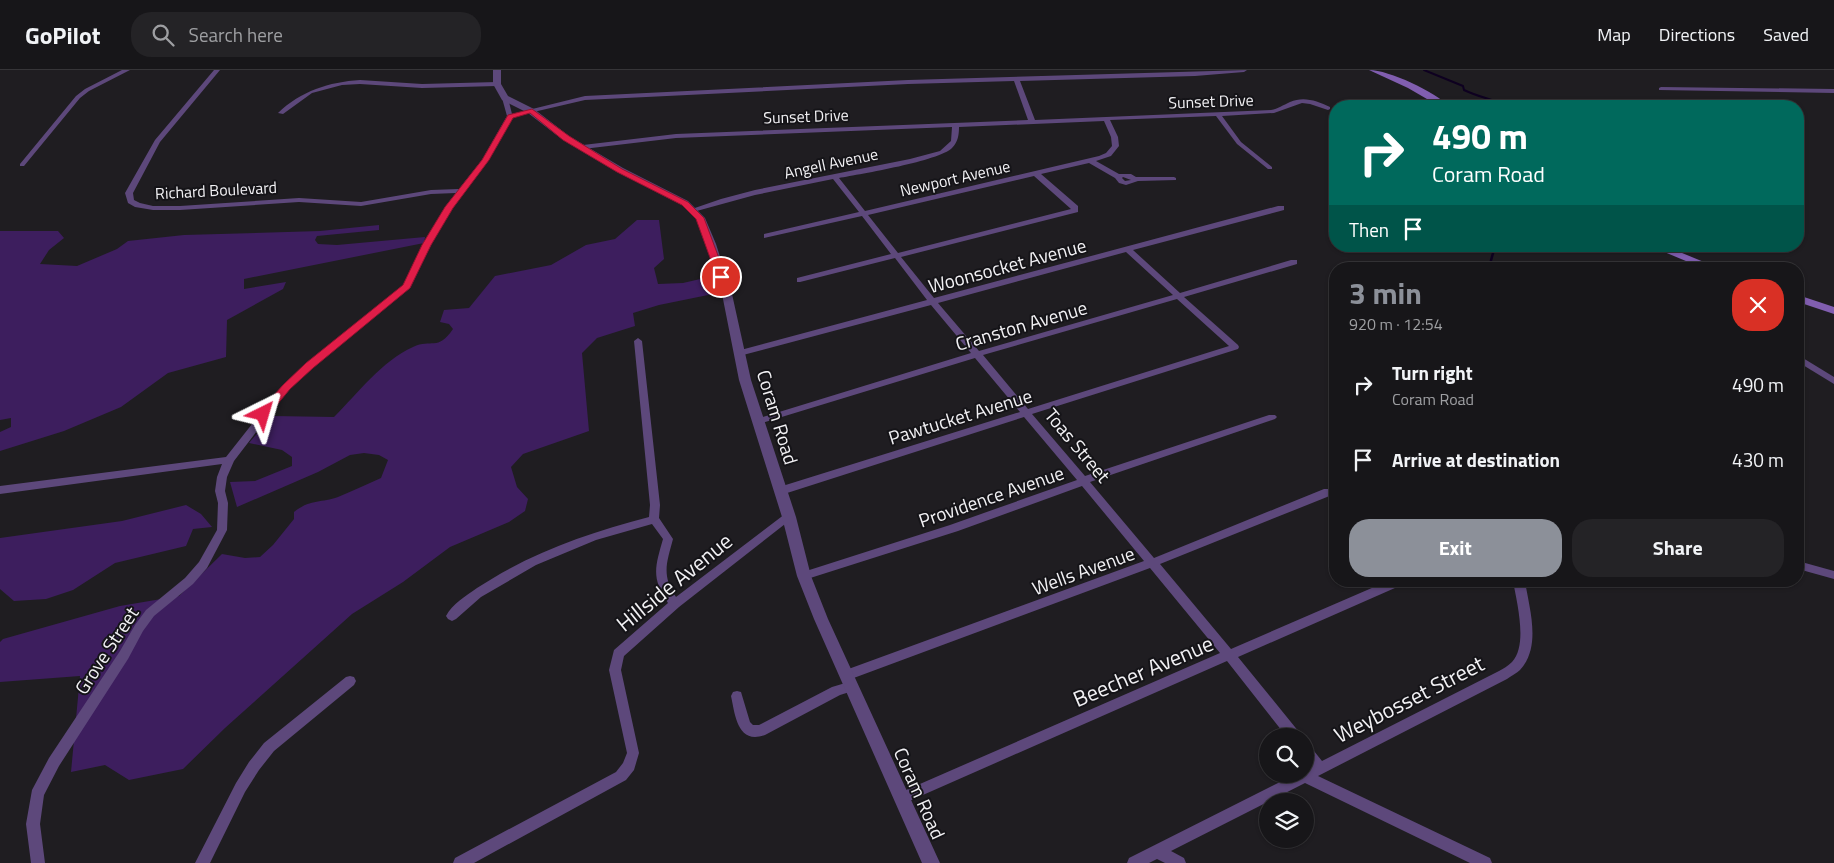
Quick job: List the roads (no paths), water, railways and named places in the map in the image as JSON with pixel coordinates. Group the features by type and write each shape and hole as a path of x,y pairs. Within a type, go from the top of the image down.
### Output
{"main road":[{"path":"1373,70 1411,86 1435,100"},
{"path":"1671,252 1697,262"},
{"path":"1804,300 1834,311"}],"street":[{"path":"22,165 78,97 87,90 126,70"},
{"name":"Richard Boulevard","path":"217,70 157,141 129,193 131,201 138,205 180,208 299,200 361,204 431,192 462,191"},
{"path":"497,70 497,84 505,98 510,116 585,98 1016,78 1195,74 1244,70"},
{"path":"1016,78 1032,121"},
{"path":"281,113 310,92 342,83 360,82 422,86 497,84"},
{"path":"1661,88 1834,91"},
{"name":"Coram Road","path":"505,98 532,111 566,138 620,170 685,203 700,218 711,244 727,294 745,380 789,517 804,576 821,619 931,863"},
{"name":"Sunset Drive","path":"583,148 676,136 1218,115 1279,111 1293,103 1302,101 1329,109"},
{"path":"1218,115 1239,143 1270,168"},
{"name":"Grove Street","path":"38,863 34,824 37,794 54,762 124,656 139,628 150,613 189,581 203,565 222,530 223,503 220,491 222,477 229,460 286,387 310,365 407,286 427,245 449,207 485,160 510,116"},
{"name":"Newport Avenue","path":"767,236 1090,161 1110,154 1115,149 1116,141 1106,119"},
{"name":"Angell Avenue","path":"693,210 756,192 835,177 942,152 954,143 956,137 955,124"},
{"path":"1090,161 1119,177 1128,175 1134,179 1174,179"},
{"path":"800,280 1072,212 1075,208 1035,173"},
{"name":"Toas Street","path":"835,177 932,301 1230,656 1288,728"},
{"name":"Woonsocket Avenue","path":"740,353 1281,208"},
{"path":"1128,250 1180,296"},
{"name":"Cranston Avenue","path":"759,420 1294,262"},
{"name":"Pawtucket Avenue","path":"780,491 1235,347 1180,296"},
{"path":"638,341 655,505 654,519 668,539 659,575 663,588 675,604"},
{"path":"1804,362 1834,381"},
{"name":"Providence Avenue","path":"804,576 954,528 1084,481 1272,417"},
{"path":"0,490 229,460"},
{"name":"Wells Avenue","path":"737,696 744,725 750,730 760,730 836,691 850,680 1152,563 1328,492"},
{"name":"Hillside Avenue","path":"460,863 621,776 629,766 633,753 615,670 618,654 675,604 789,517"},
{"path":"452,616 462,605 506,576 552,552 604,532 654,519"},
{"path":"1804,567 1834,575"},
{"name":"Beecher Avenue","path":"902,798 1386,587"},
{"name":"Weybosset Street","path":"1314,771 1503,675 1517,665 1523,655 1526,630 1520,587"},
{"path":"202,863 209,854 248,773 259,758 269,747 350,681"},
{"path":"1314,761 1320,768"},
{"path":"1314,781 1485,863"},
{"name":"Weybosset Street","path":"1134,863 1291,783"},
{"path":"1158,852 1179,863"}],"waterway":[{"path":"1424,70 1463,86 1464,90 1491,100"},
{"path":"1491,262 1493,252"}]}
